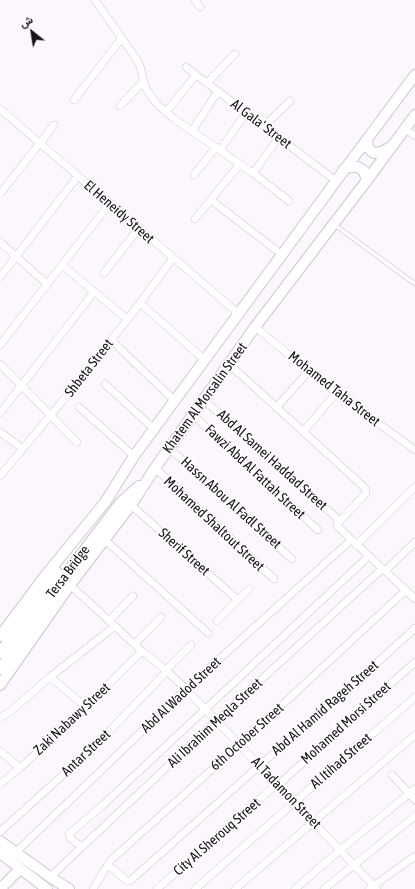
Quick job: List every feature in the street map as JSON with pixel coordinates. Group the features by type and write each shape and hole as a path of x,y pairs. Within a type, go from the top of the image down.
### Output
{"main road":[{"name":"Khatem Al Morsalin Street","path":"0,636 45,576 106,501 134,456 344,169 415,75"},
{"name":"Khatem Al Morsalin Street","path":"0,685 70,585 131,504 154,468 255,328 367,181 415,115"},
{"path":"367,139 368,148 374,153 382,152 393,146"},
{"path":"344,169 358,167 364,171 367,181"},
{"name":"Tersa Bridge","path":"0,669 60,582 121,502 132,491 145,483"},
{"name":"Tersa Bridge","path":"0,653 81,540 106,501"},
{"path":"0,841 15,853 69,889"},
{"path":"0,853 47,889"},
{"path":"0,889 20,869"}],"street":[{"path":"95,0 140,66 145,87 152,99 166,112 290,201"},
{"path":"196,0 200,7"},
{"path":"74,100 122,38"},
{"path":"207,83 235,54"},
{"name":"Al Gala' Street","path":"186,67 336,181"},
{"path":"166,112 196,75"},
{"path":"120,106 144,82"},
{"path":"192,131 218,92"},
{"path":"264,126 290,101"},
{"name":"El Heneidy Street","path":"0,109 239,314"},
{"path":"194,176 218,149 246,113"},
{"path":"0,194 54,125"},
{"path":"405,129 415,136"},
{"path":"253,173 279,137"},
{"path":"194,219 240,164"},
{"path":"0,277 78,176"},
{"path":"211,200 276,250"},
{"path":"0,345 110,203"},
{"path":"104,273 139,228"},
{"path":"0,242 47,284"},
{"name":"Shbeta Street","path":"0,476 85,374 173,258"},
{"path":"62,265 128,319"},
{"path":"0,413 94,292"},
{"path":"140,303 205,360"},
{"name":"Mohamed Taha Street","path":"255,328 336,393 415,450"},
{"path":"111,340 175,401"},
{"path":"0,364 77,442"},
{"path":"229,364 366,490 363,497 339,523"},
{"path":"276,408 309,371"},
{"path":"105,384 154,429"},
{"path":"303,432 336,393"},
{"name":"Abd Al Samei Haddad Street","path":"204,400 339,523 338,527 353,542 415,598"},
{"path":"79,407 134,456"},
{"name":"Fawzi Abd Al Fattah Street","path":"193,415 318,530"},
{"path":"0,432 23,449"},
{"name":"Hassn Abou Al Fadl Street","path":"169,448 292,559"},
{"name":"Mohamed Shaltout Street","path":"154,468 274,579"},
{"name":"Abd Al Wadod Street","path":"15,853 186,689 415,487"},
{"name":"Sherif Street","path":"131,504 238,600"},
{"path":"104,539 208,633"},
{"name":"Ali Ibrahim Meqla Street","path":"50,877 216,721 415,542"},
{"path":"82,847 70,838 69,834 104,805 369,556"},
{"name":"Al Tadamon Street","path":"70,585 186,689 314,822 373,888"},
{"path":"217,621 249,589"},
{"name":"6th October Street","path":"93,889 110,861 239,745 406,590"},
{"path":"0,718 12,710 50,678 112,623 133,596"},
{"path":"135,644 161,617"},
{"name":"Abd Al Hamid Rageh Street","path":"108,864 127,881 130,881 347,690 415,628"},
{"name":"Antar Street","path":"0,832 96,745 191,645"},
{"name":"Zaki Nabawy Street","path":"0,784 20,768 86,707 142,651"},
{"name":"Mohamed Morsi Street","path":"277,785 415,662"},
{"path":"50,678 86,707"},
{"name":"Al Itihad Street","path":"195,889 415,697"},
{"path":"235,889 415,735"},
{"path":"0,751 20,768"},
{"path":"392,775 415,800"},
{"name":"City Al Sherouq Street","path":"157,889 277,785"},
{"path":"295,889 415,789"},
{"path":"324,889 415,816"},
{"path":"373,888 415,856"}],"lane":[{"path":"334,224 415,284"}]}
